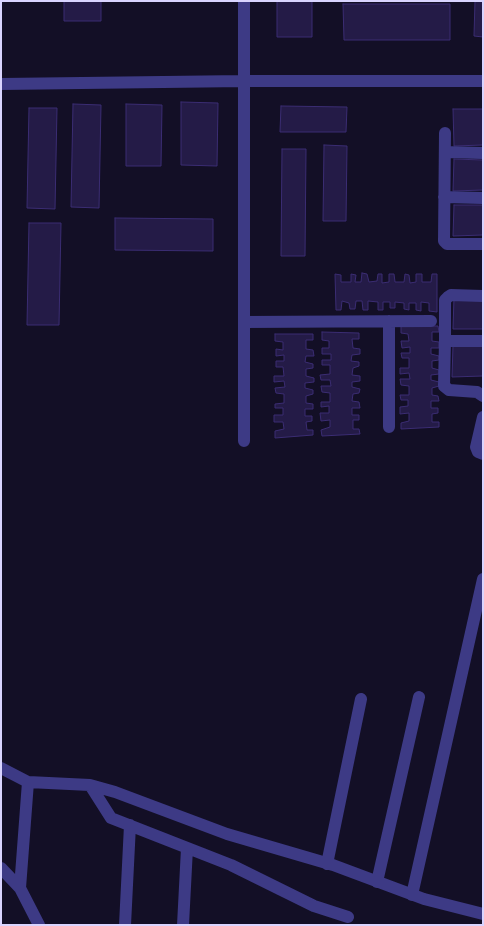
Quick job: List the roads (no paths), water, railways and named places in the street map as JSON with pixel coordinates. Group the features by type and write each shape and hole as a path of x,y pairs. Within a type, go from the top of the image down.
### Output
{"street":[{"path":"244,1 244,441"},
{"path":"1,84 483,81"},
{"path":"445,133 445,243 483,244"},
{"path":"445,152 483,153"},
{"path":"444,197 483,198"},
{"path":"483,296 451,295 445,300 444,340 444,386 449,390 477,392 483,396"},
{"path":"389,321 389,427"},
{"path":"244,322 431,321"},
{"path":"444,340 483,340"},
{"path":"483,417 476,447 478,452 483,454"},
{"path":"412,895 483,579"},
{"path":"377,882 418,697"},
{"path":"327,864 361,699"},
{"path":"1,768 28,782 90,785 115,792 227,834 327,864 424,899 483,914"},
{"path":"20,888 28,782"},
{"path":"90,785 111,818 231,865 314,906 348,918"},
{"path":"125,925 130,825"},
{"path":"183,925 187,848"},
{"path":"1,868 20,888 39,925"}]}
